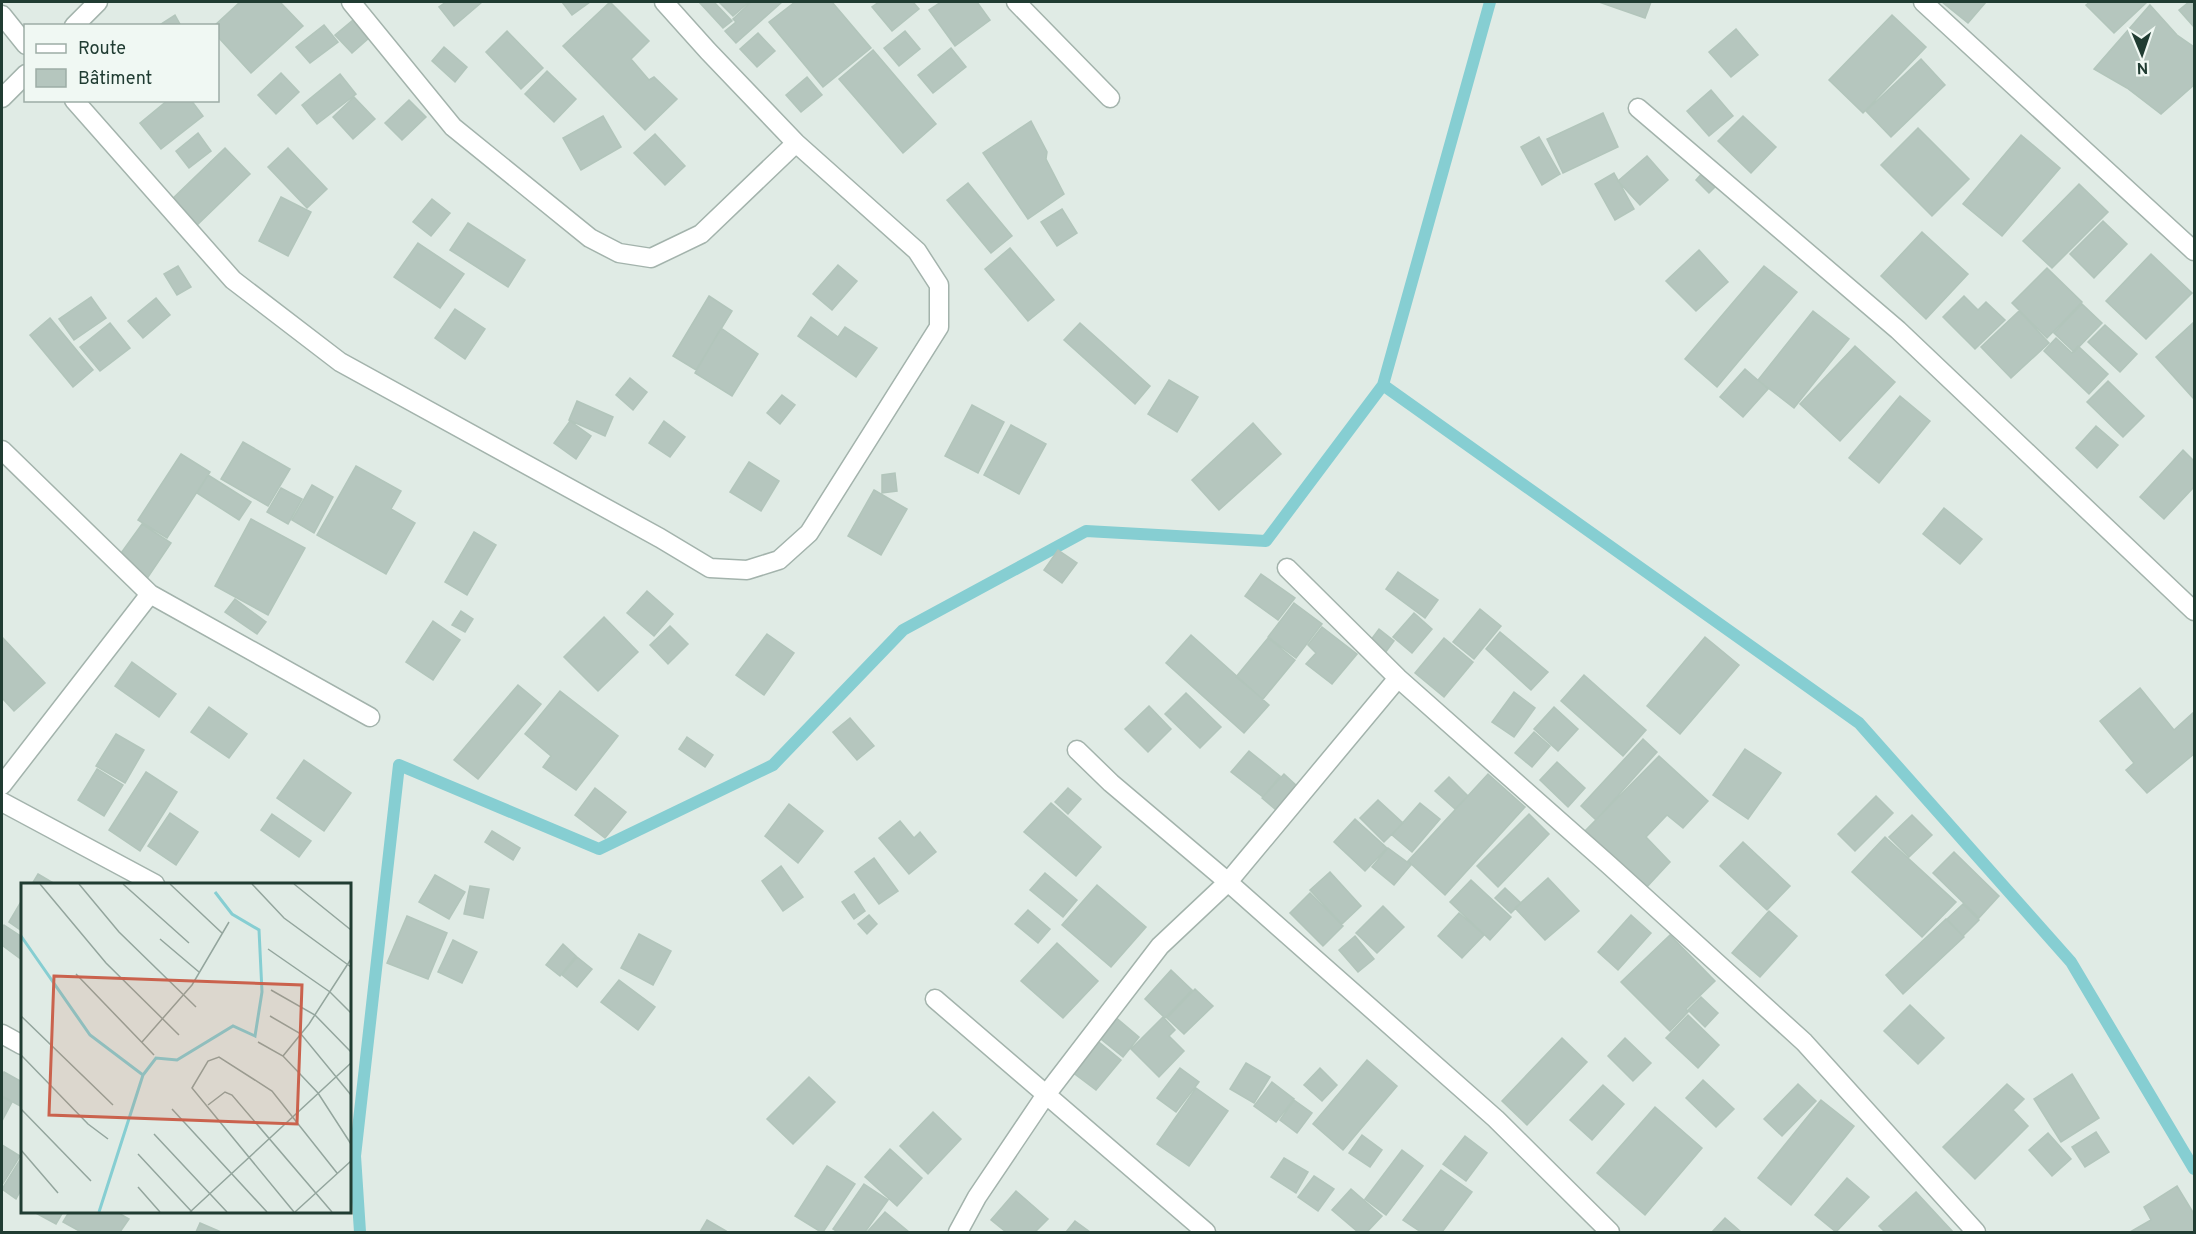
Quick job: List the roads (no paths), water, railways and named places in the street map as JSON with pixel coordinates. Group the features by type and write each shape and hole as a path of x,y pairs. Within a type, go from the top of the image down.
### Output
{"street":[{"path":"76,24 98,2"},
{"path":"351,2 453,127 590,238 619,253 651,258 701,234 796,143"},
{"path":"76,102 233,280 340,362 660,538 710,568 747,570 779,560 808,533 939,327 939,285 917,251 796,143 664,2"},
{"path":"1016,2 1110,98"},
{"path":"1923,2 2194,251"},
{"path":"2,15 24,42"},
{"path":"2,98 24,76"},
{"path":"1638,108 1898,330 2194,611"},
{"path":"2,450 150,594 370,717"},
{"path":"1287,568 1398,678 1610,865 1804,1042 1976,1233"},
{"path":"2,785 150,594"},
{"path":"958,1233 977,1197 1045,1096 1160,946 1228,882 1398,678"},
{"path":"1077,750 1111,783 1228,882 1496,1119 1610,1233"},
{"path":"2,802 151,883"},
{"path":"935,999 1206,1233"},
{"path":"2,1034 21,1045"}],"waterway":[{"path":"1490,2 1383,385 1859,723 2071,962 2194,1169"},
{"path":"360,1232 355,1156 399,765 599,849 773,765 903,630 1086,531 1266,541 1383,385"}]}
